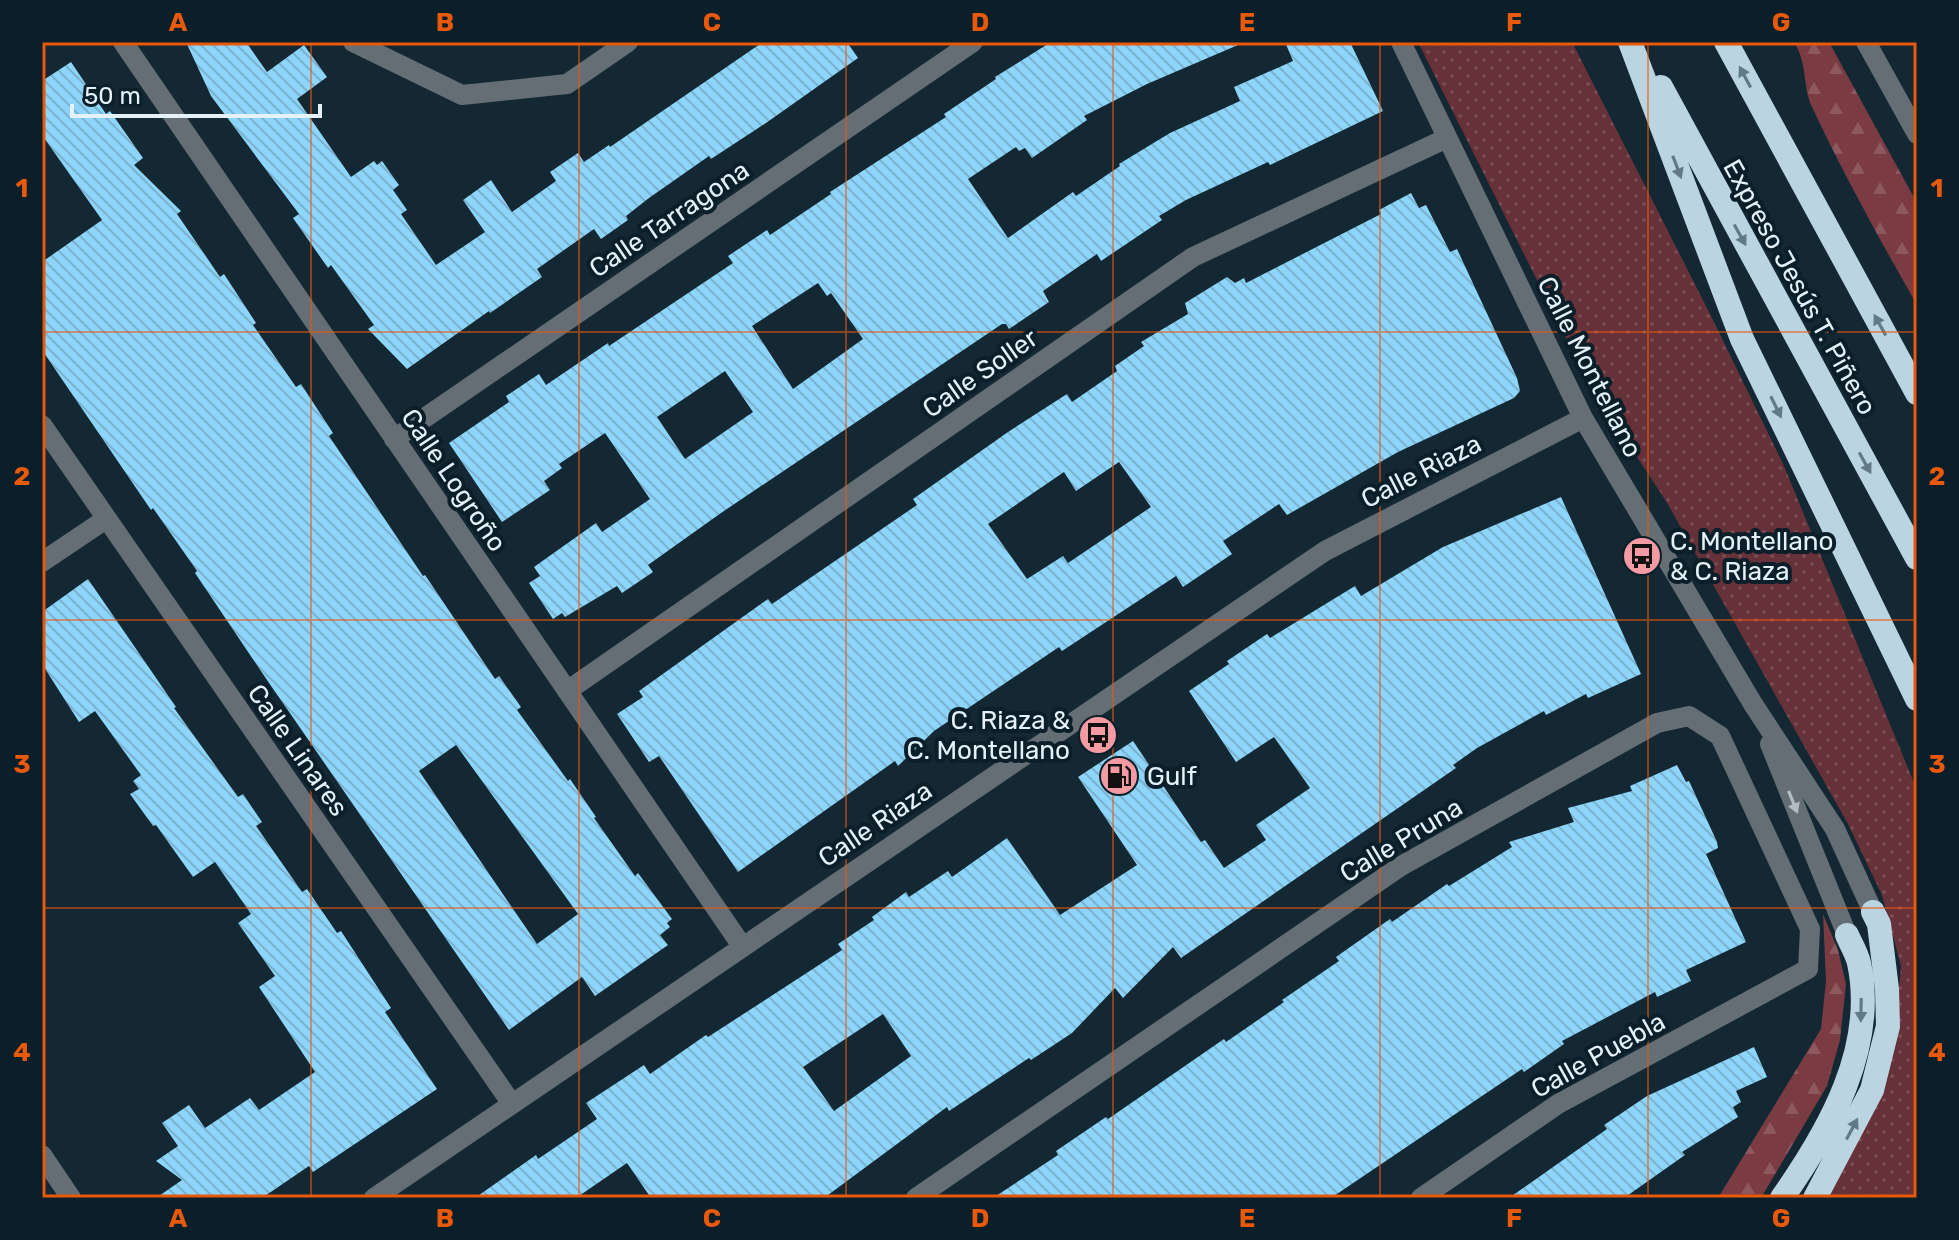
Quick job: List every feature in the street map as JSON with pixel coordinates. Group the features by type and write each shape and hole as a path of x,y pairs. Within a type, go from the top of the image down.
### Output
{"highway":[{"path":"1630,42 1742,339 1917,699"},
{"name":"Expreso Jesús T. Piñero","path":"1638,42 1697,157 1917,558"},
{"name":"Expreso Jesús T. Piñero","path":"1726,42 1917,393"},
{"path":"1815,1198 1872,1090 1888,1026 1879,924 1873,912"},
{"path":"1782,1198 1816,1146 1848,1082 1855,1057 1861,1024 1859,962 1847,935"}],"street":[{"name":"Calle Logroño","path":"123,42 742,946"},
{"path":"353,42 462,95 567,84 628,42"},
{"name":"Calle Tarragona","path":"394,439 973,42"},
{"name":"Calle Montellano","path":"1401,42 1445,139 1583,418 1753,704 1835,829 1873,912"},
{"path":"1866,42 1917,134"},
{"name":"Calle Soller","path":"567,691 1193,257 1445,139"},
{"name":"Calle Riaza","path":"374,1198 1325,551 1583,418"},
{"name":"Calle Linares","path":"42,425 512,1104"},
{"path":"42,562 106,519"},
{"name":"Calle Montellano","path":"1753,704 1847,935"},
{"name":"Calle Pruna","path":"916,1198 1401,866 1657,723 1689,716 1720,736 1810,929 1808,969"},
{"name":"Calle Puebla","path":"1421,1198 1558,1104 1808,969"},
{"path":"42,1155 71,1198"}],"shaded area":[{"path":"1418,42 1572,42 1784,466 1917,790 1917,1198 1828,1198 1875,1105 1895,1035 1901,966 1882,895 1848,824 1666,501 1589,384"}],"green space":[{"path":"1794,42 1829,42 1917,203 1917,305 1812,107 1801,58"},
{"path":"1823,914 1838,950 1846,984 1840,1040 1827,1086 1761,1198 1718,1198 1821,1029 1826,981"}],"building":[{"path":"186,42 246,42 267,72 304,45 327,77 297,99 351,177 374,161 377,165 382,161 399,185 393,190 407,210 401,214 436,265 485,232 463,200 491,180 512,212 556,181 550,172 578,153 584,162 610,147 763,42 847,42 858,58 766,123 711,159 709,156 649,198 626,216 628,220 601,239 594,229 537,269 542,277 407,369 368,329 374,325 331,265 328,268 293,218 299,214 211,96"},
{"path":"1051,42 1245,42 1147,84 1084,116 1087,120 1032,158 1025,148 1019,151 1016,147 968,179 1008,238 1073,192 1076,196 1119,164 1170,133 1240,101 1234,87 1293,61 1285,42 1350,42 1383,111 1270,165 1268,162 1186,200 1159,216 1162,220 1101,261 1097,254 1043,291 1049,302 1009,329 1002,324 721,513 648,565 653,572 622,593 617,586 565,617 562,613 553,619 529,583 540,576 534,567 596,523 602,532 650,499 605,433 559,464 562,468 544,481 550,490 502,522 449,443 509,402 506,396 539,374 546,385 733,263 728,256 767,230 770,235 946,117 944,114","holes":["818,283 827,296 831,293 863,339 793,389 752,326","725,371 753,412 685,459 657,417"]},
{"path":"71,62 106,114 110,111 143,158 134,165 181,211 177,214 220,277 224,274 256,323 253,325 296,387 301,384 333,433 329,436 423,576 495,679 499,676 521,707 517,710 568,781 570,779 635,876 638,873 672,919 667,923 670,927 660,935 668,945 595,996 582,977 509,1030 267,680 195,573 197,571 153,508 151,510 42,350 42,262 102,220 42,135 42,81","holes":["456,745 578,914 537,944 419,771"]},
{"path":"1411,193 1419,208 1426,205 1450,252 1457,249 1517,378 1520,391 1514,398 1398,452 1287,515 1279,504 1223,541 1232,554 1183,587 1176,576 1062,651 1059,647 934,731 898,766 895,761 738,872 659,756 649,762 617,714 643,697 639,691 768,599 772,604 917,505 913,499 1008,432 1067,394 1072,402 1117,371 1115,366 1144,346 1141,342 1188,314 1185,303 1227,277 1235,283 1244,278 1246,283 1381,214 1379,210","holes":["1119,462 1151,507 1068,563 1063,556 1027,579 988,524 1064,472 1076,491"]},
{"path":"1561,497 1641,674 1588,698 1586,694 1546,715 1544,711 1477,748 1453,765 1456,768 1181,958 1173,947 1123,998 1115,988 1072,1033 949,1111 947,1107 824,1198 651,1198 627,1163 576,1198 475,1198 536,1155 538,1159 597,1119 586,1103 644,1065 650,1074 842,950 838,944 874,920 872,917 906,892 909,897 948,871 952,877 1007,838 1060,915 1137,865 1078,777 1133,741 1201,842 1205,840 1224,868 1266,840 1256,825 1310,788 1274,737 1236,762 1189,691 1267,634 1270,638 1355,586 1361,596 1443,547","holes":["883,1014 911,1056 834,1111 803,1067"]},
{"path":"88,579 238,797 243,794 262,822 256,826 302,892 307,889 337,933 341,931 391,1008 385,1012 437,1089 313,1172 309,1166 262,1198 156,1198 182,1180 156,1161 178,1146 162,1123 189,1105 205,1128 250,1098 259,1110 315,1072 259,987 275,976 238,923 251,914 215,862 193,877 130,794 139,789 133,781 141,775 95,711 79,722 42,664 42,612"},
{"path":"1677,765 1686,782 1689,781 1717,842 1718,848 1706,854 1746,942 1686,970 1691,981 1657,997 1655,992 1562,1041 1564,1044 1524,1072 1522,1069 1331,1198 993,1198 1058,1155 1056,1151 1106,1117 1108,1119 1224,1039 1226,1042 1284,1002 1282,1000 1339,961 1336,957 1390,919 1392,922 1447,884 1449,886 1512,847 1509,842 1574,822 1568,808 1632,791 1630,786"},
{"path":"1754,1047 1767,1077 1736,1091 1741,1102 1733,1107 1738,1117 1682,1152 1685,1155 1624,1198 1509,1198 1607,1129 1604,1125 1647,1096"}],"place":[{"name":"C. Montellano & C. Riaza","path":"1642,556"},
{"name":"C. Riaza & C. Montellano","path":"1098,735"},
{"name":"Gulf","path":"1119,776"}]}
